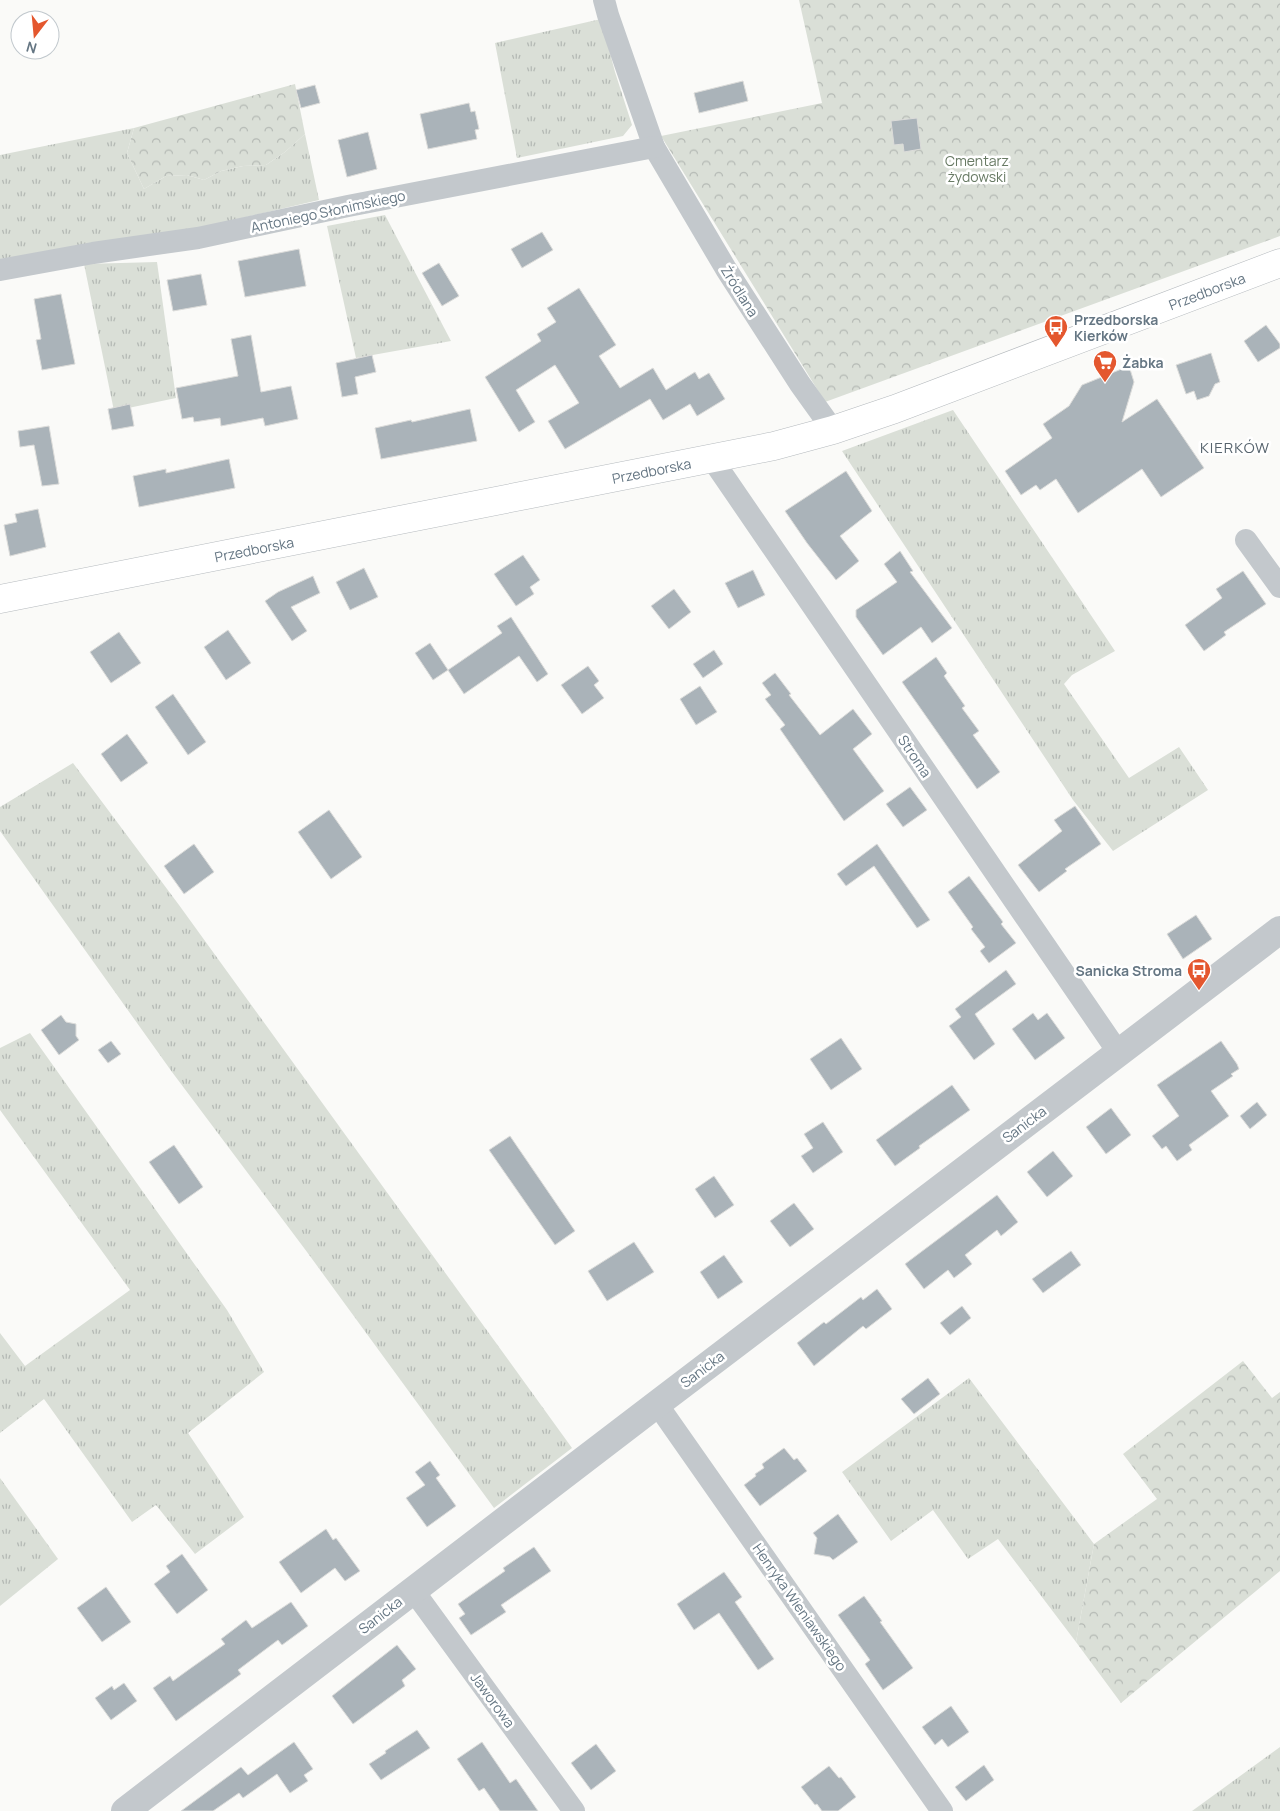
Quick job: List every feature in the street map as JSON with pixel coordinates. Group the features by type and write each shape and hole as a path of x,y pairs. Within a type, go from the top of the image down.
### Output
{"main road":[{"name":"Przedborska","path":"0,600 774,446 833,430 894,409 1280,263"}],"street":[{"name":"Źródlana","path":"604,0 654,147 731,277 800,384 833,430"},
{"name":"Antoniego Słonimskiego","path":"0,270 93,253 198,238 348,206 654,147"},
{"name":"Stroma","path":"712,459 1118,1052"},
{"path":"1246,540 1280,587"},
{"name":"Sanicka","path":"125,1811 1280,930"},
{"name":"Henryka Wieniawskiego","path":"657,1404 942,1811"},
{"name":"Jaworowa","path":"413,1590 574,1811"}],"green space":[{"name":"Cmentarz żydowski","path":"799,0 1280,0 1280,236 825,402 661,136 822,103"},
{"path":"601,19 632,125 623,136 517,158 495,43"},
{"path":"295,84 305,134 285,152 266,165 243,166 221,171 204,180 187,175 166,176 144,189 127,153 134,128"},
{"path":"134,128 127,153 144,189 166,176 187,175 204,180 221,171 243,166 266,165 285,152 305,134 319,200 166,236 0,259 0,155"},
{"path":"385,215 451,341 356,358 327,226"},
{"path":"157,262 176,398 114,411 84,264"},
{"path":"953,410 1115,651 1072,675 1064,684 1129,778 1179,747 1208,790 1113,851 1073,800 842,451"},
{"path":"73,763 179,905 572,1448 494,1508 307,1252 172,1072 0,831 0,807"},
{"path":"30,1033 227,1310 264,1372 188,1433 244,1517 195,1554 156,1505 132,1522 44,1399 0,1433 0,1333 25,1366 130,1290 0,1110 0,1048"},
{"path":"1243,1361 1272,1398 1280,1392 1280,1571 1121,1703 1076,1642 1094,1544 1157,1499 1123,1454"},
{"path":"969,1378 1094,1544 1076,1642 998,1539 968,1559 933,1510 891,1541 842,1472"},
{"path":"0,1478 58,1559 0,1606"},
{"path":"1280,1747 1280,1811 1192,1811"}],"building":[{"path":"743,81 748,101 699,113 694,93"},
{"path":"315,85 320,103 301,108 296,90"},
{"path":"469,103 471,112 475,111 479,129 475,130 477,139 428,149 420,114"},
{"path":"917,118 921,149 904,152 903,144 894,145 891,121"},
{"path":"368,132 377,169 347,177 338,140"},
{"path":"542,232 553,250 522,268 511,249"},
{"path":"299,249 306,286 245,297 238,261"},
{"path":"439,263 459,296 442,306 422,273"},
{"path":"201,274 207,305 173,311 167,280"},
{"path":"579,288 616,345 599,356 620,388 653,368 666,390 695,372 699,379 709,373 725,399 697,416 690,404 663,420 650,399 565,449 548,421 579,403 555,365 516,390 535,422 519,432 485,377 541,341 537,334 556,322 547,308"},
{"path":"61,294 75,364 42,370 36,340 41,339 34,299"},
{"path":"1266,325 1280,344 1280,348 1258,362 1244,341"},
{"path":"251,335 261,392 291,386 298,419 265,426 263,418 221,426 220,418 194,422 193,417 182,419 176,388 238,376 231,339"},
{"path":"1211,353 1220,382 1215,384 1209,396 1197,400 1194,391 1186,394 1176,365"},
{"path":"372,355 376,372 355,377 358,394 342,397 336,363"},
{"path":"1129,366 1134,382 1122,422 1157,399 1204,468 1161,497 1142,469 1078,513 1056,479 1040,490 1036,485 1021,495 1005,471 1052,438 1043,424 1069,406 1082,385"},
{"path":"130,404 134,426 112,430 108,409"},
{"path":"470,409 477,441 381,459 375,428"},
{"path":"49,426 59,484 42,486 34,445 20,447 18,431"},
{"path":"229,459 235,488 139,507 133,476 166,469 166,473"},
{"path":"846,471 872,511 840,536 859,561 836,580 785,511"},
{"path":"38,509 46,547 10,556 4,525 17,522 15,514"},
{"path":"900,551 913,571 910,572 952,628 932,643 921,627 883,655 856,617 856,610 897,582 884,564"},
{"path":"523,555 540,580 530,587 534,594 516,606 494,574"},
{"path":"364,568 378,597 350,610 336,582"},
{"path":"753,570 765,595 738,608 725,583"},
{"path":"1243,571 1266,604 1224,632 1226,635 1204,651 1185,625 1222,598 1216,589"},
{"path":"313,576 320,593 291,607 307,631 292,641 265,601 278,592"},
{"path":"674,589 691,612 669,629 651,606"},
{"path":"511,617 548,674 537,682 519,656 464,694 448,670 502,633 497,626"},
{"path":"228,630 251,663 226,680 204,647"},
{"path":"119,632 141,663 111,683 90,652"},
{"path":"430,643 448,670 433,680 415,653"},
{"path":"714,650 723,664 703,678 693,664"},
{"path":"936,657 947,673 944,676 965,706 962,708 979,731 973,735 1000,772 977,789 902,682"},
{"path":"588,666 599,681 594,685 604,698 582,714 561,685"},
{"path":"775,673 791,694 789,695 820,735 853,709 872,734 853,749 884,791 844,821 780,729 785,725 765,699 771,695 762,683"},
{"path":"700,686 717,712 696,725 680,699"},
{"path":"173,694 206,742 188,755 155,707"},
{"path":"127,734 148,763 121,782 101,754"},
{"path":"910,787 927,810 903,827 886,804"},
{"path":"1075,806 1101,844 1065,869 1067,871 1039,892 1018,865 1062,831 1054,820"},
{"path":"329,810 362,857 331,879 298,832"},
{"path":"194,844 214,872 184,894 164,866"},
{"path":"877,844 930,920 917,928 874,866 846,886 837,874"},
{"path":"969,876 1016,943 989,963 980,951 985,947 971,929 973,927 948,892"},
{"path":"1196,915 1212,939 1183,959 1167,934"},
{"path":"1006,970 1016,984 975,1014 995,1044 974,1060 949,1026 961,1017 955,1009"},
{"path":"1033,1013 1038,1020 1047,1013 1065,1038 1035,1060 1012,1029"},
{"path":"61,1015 66,1022 76,1024 76,1036 79,1040 59,1055 41,1030"},
{"path":"841,1038 862,1069 831,1090 810,1059"},
{"path":"111,1041 121,1054 108,1063 98,1050"},
{"path":"1221,1041 1239,1069 1231,1074 1233,1076 1211,1091 1229,1116 1189,1145 1192,1150 1177,1161 1166,1146 1162,1149 1152,1136 1179,1116 1157,1085"},
{"path":"952,1085 970,1110 919,1146 920,1148 895,1166 876,1140"},
{"path":"1257,1102 1267,1115 1250,1129 1240,1116"},
{"path":"1111,1108 1131,1135 1106,1154 1086,1127"},
{"path":"823,1122 843,1152 813,1173 801,1156 813,1148 804,1134"},
{"path":"510,1136 575,1231 555,1245 489,1150"},
{"path":"174,1145 203,1187 179,1204 149,1162"},
{"path":"1053,1151 1073,1176 1047,1197 1027,1172"},
{"path":"714,1176 734,1205 715,1218 695,1189"},
{"path":"997,1195 1018,1222 1001,1236 997,1230 965,1255 972,1264 954,1278 948,1270 924,1289 905,1264"},
{"path":"794,1203 814,1229 790,1247 770,1221"},
{"path":"634,1242 654,1272 607,1301 588,1271"},
{"path":"1071,1251 1081,1265 1043,1293 1032,1279"},
{"path":"724,1255 743,1282 718,1299 700,1272"},
{"path":"877,1289 892,1309 866,1329 863,1326 814,1366 797,1343 861,1297 863,1300"},
{"path":"962,1306 971,1318 950,1335 940,1323"},
{"path":"928,1378 940,1394 914,1414 901,1399"},
{"path":"784,1448 794,1460 797,1458 807,1471 760,1506 744,1485 764,1468 762,1464"},
{"path":"430,1461 440,1475 436,1478 456,1506 427,1527 406,1498 425,1485 415,1472"},
{"path":"838,1514 858,1542 833,1560 830,1557 814,1554 817,1538 813,1533"},
{"path":"326,1529 333,1540 336,1538 360,1571 345,1581 335,1568 301,1593 279,1562"},
{"path":"534,1547 551,1571 501,1605 506,1612 471,1635 459,1618 465,1614 458,1604 505,1571 503,1568"},
{"path":"182,1554 208,1590 177,1614 154,1584 170,1572 166,1566"},
{"path":"724,1572 742,1597 735,1602 774,1659 758,1670 719,1613 694,1630 677,1604"},
{"path":"106,1587 131,1622 102,1642 77,1608"},
{"path":"864,1596 913,1668 883,1690 865,1664 870,1660 838,1615"},
{"path":"291,1602 308,1626 282,1645 278,1640 238,1670 241,1674 176,1721 153,1688 170,1676 173,1681 225,1644 221,1639 246,1620 252,1628"},
{"path":"397,1645 416,1669 402,1680 405,1686 353,1724 332,1696"},
{"path":"124,1683 137,1701 111,1720 95,1698 112,1686 114,1690"},
{"path":"951,1706 969,1732 948,1747 942,1739 935,1745 922,1727"},
{"path":"417,1730 430,1748 381,1780 369,1764"},
{"path":"294,1742 313,1769 304,1775 308,1781 290,1793 277,1774 243,1798 239,1793 213,1811 181,1811 241,1767 248,1775"},
{"path":"482,1742 510,1783 516,1779 538,1811 500,1811 484,1788 479,1791 457,1759"},
{"path":"596,1744 616,1771 591,1790 571,1763"},
{"path":"984,1765 994,1780 966,1801 955,1787"},
{"path":"829,1766 839,1778 841,1777 856,1797 838,1811 822,1811 801,1787"}],"place":[{"name":"Przedborska Kierków","path":"1056,348"},
{"name":"Żabka","path":"1105,383"},
{"name":"Sanicka Stroma","path":"1199,991"}],"district":[{"name":"KIERKÓW","path":"1235,447"}]}
